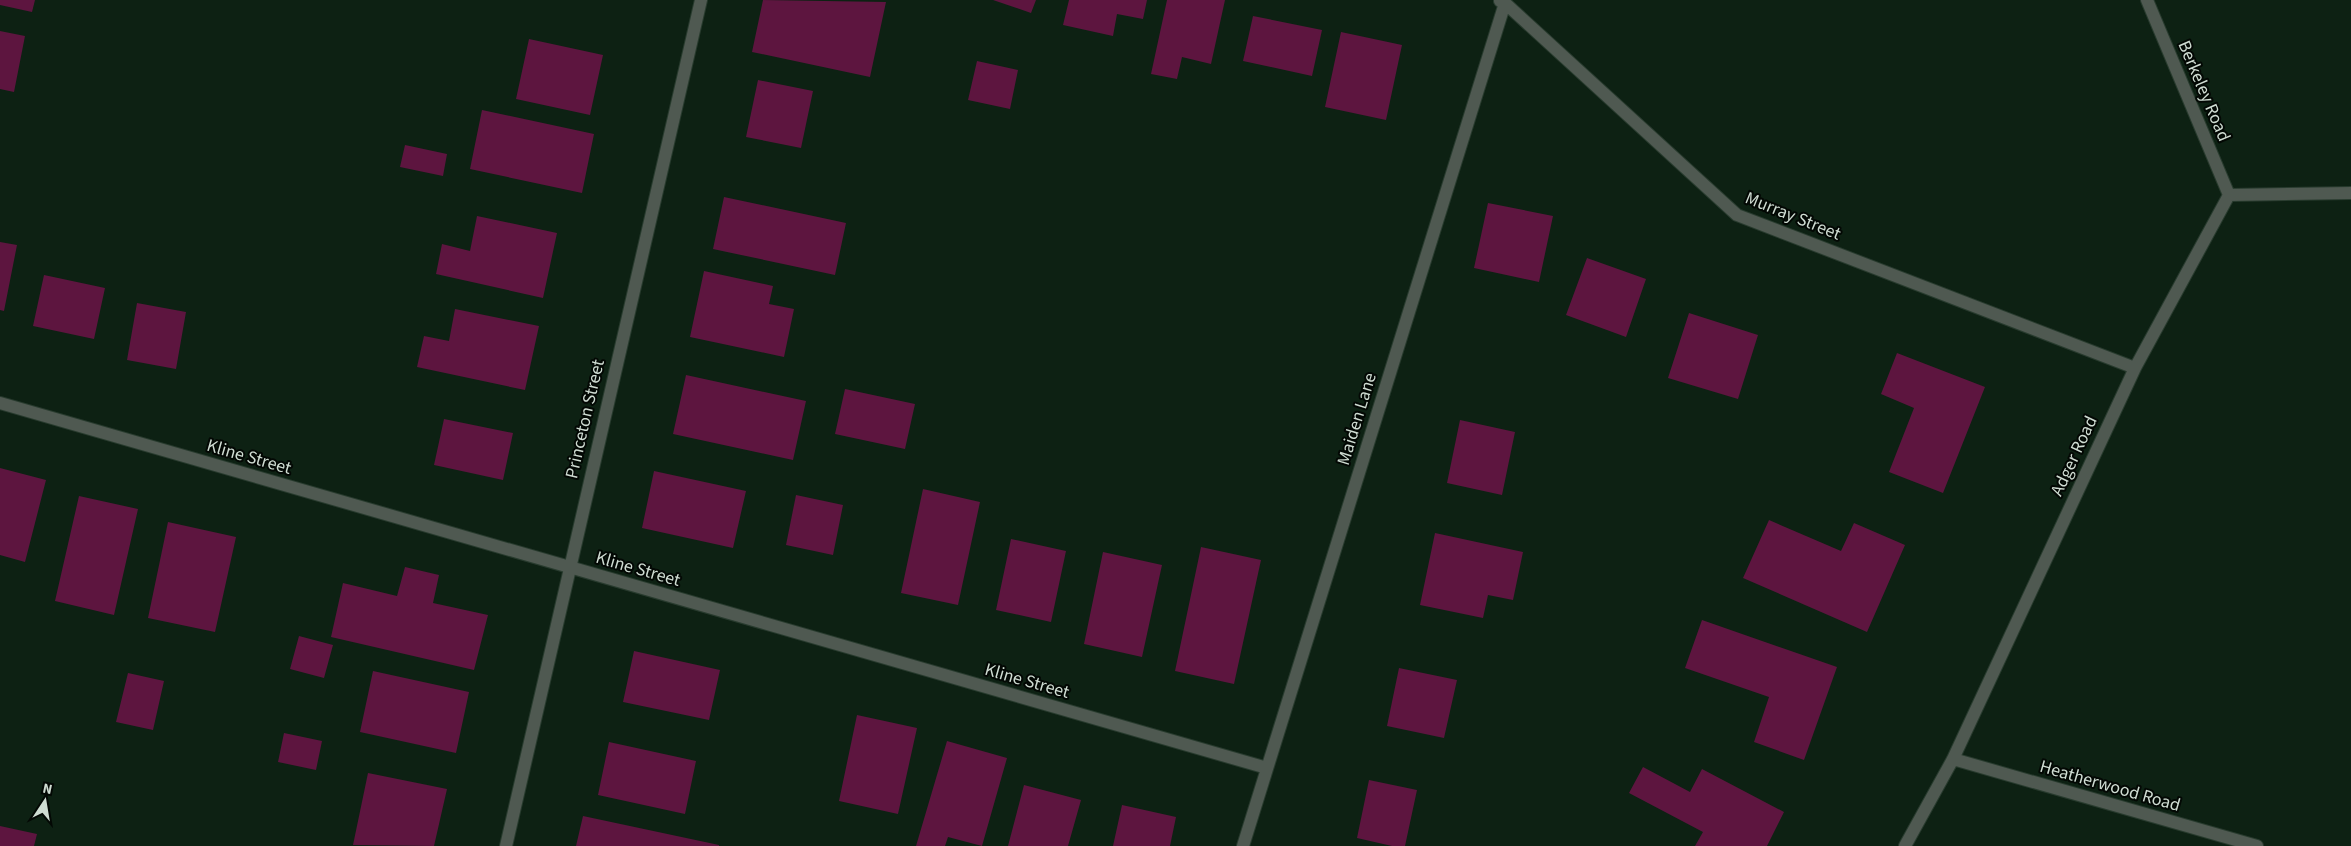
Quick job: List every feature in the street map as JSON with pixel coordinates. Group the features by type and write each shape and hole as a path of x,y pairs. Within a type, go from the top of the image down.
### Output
{"street":[{"name":"Princeton Street","path":"506,846 701,0"},
{"name":"Berkeley Road","path":"2147,0 2229,195"},
{"name":"Murray Street","path":"1502,1 1737,215 2135,368"},
{"name":"Maiden Lane","path":"1243,846 1502,1"},
{"path":"2229,195 2351,193"},
{"name":"Adger Road","path":"1905,846 1952,760 2135,368 2229,195"},
{"name":"Kline Street","path":"0,403 1267,768"},
{"name":"Heatherwood Road","path":"1952,760 2257,846"}],"building":[{"path":"0,0 35,0 32,12 0,5"},
{"path":"763,0 886,2 870,77 752,52"},
{"path":"993,0 1036,0 1031,13"},
{"path":"1069,0 1147,0 1143,19 1117,14 1113,36 1063,25"},
{"path":"1167,0 1225,0 1211,64 1182,57 1177,79 1151,74"},
{"path":"1253,16 1322,30 1312,76 1243,61"},
{"path":"0,31 25,36 14,92 0,89"},
{"path":"1341,32 1402,45 1386,120 1325,107"},
{"path":"529,39 603,55 590,115 516,99"},
{"path":"977,61 1018,70 1010,109 968,100"},
{"path":"758,80 813,91 801,148 746,137"},
{"path":"482,110 594,134 582,193 470,169"},
{"path":"405,145 447,154 443,176 400,167"},
{"path":"724,197 846,223 835,275 713,249"},
{"path":"1488,203 1553,216 1539,282 1474,268"},
{"path":"477,216 557,233 543,298 436,274 442,244 470,251"},
{"path":"0,242 17,245 4,311 0,310"},
{"path":"1587,258 1646,279 1626,337 1566,315"},
{"path":"704,271 773,286 769,304 794,309 784,357 690,337"},
{"path":"44,275 105,288 94,339 33,326"},
{"path":"137,303 186,312 176,369 127,360"},
{"path":"455,309 539,326 525,390 417,367 424,336 449,341"},
{"path":"1689,313 1758,335 1738,399 1668,378"},
{"path":"1897,353 1985,387 1943,493 1889,472 1914,408 1881,394"},
{"path":"686,375 806,401 793,460 673,434"},
{"path":"845,389 915,404 905,449 835,434"},
{"path":"444,419 513,433 503,480 434,465"},
{"path":"1460,420 1515,432 1502,495 1447,483"},
{"path":"0,468 46,480 25,562 0,555"},
{"path":"654,471 746,491 733,548 642,528"},
{"path":"923,489 980,502 958,605 901,593"},
{"path":"796,495 843,505 833,555 786,545"},
{"path":"79,496 138,509 114,615 55,601"},
{"path":"1769,520 1841,551 1854,523 1905,545 1867,632 1743,578"},
{"path":"168,522 236,537 215,632 148,618"},
{"path":"1435,533 1523,552 1513,600 1488,595 1483,618 1420,605"},
{"path":"1011,539 1066,551 1051,622 996,610"},
{"path":"1201,547 1261,560 1234,684 1175,671"},
{"path":"1103,552 1162,565 1142,657 1084,644"},
{"path":"405,567 439,575 433,603 488,615 474,670 331,637 343,583 397,596"},
{"path":"1702,620 1837,667 1804,760 1754,742 1769,697 1685,668"},
{"path":"299,636 333,645 324,678 290,669"},
{"path":"634,651 720,670 709,720 623,702"},
{"path":"1399,668 1457,680 1444,738 1387,726"},
{"path":"373,671 469,692 456,753 360,732"},
{"path":"128,673 164,681 153,730 116,722"},
{"path":"857,715 917,728 898,814 839,801"},
{"path":"284,733 322,741 316,770 278,762"},
{"path":"947,741 1007,758 982,846 948,837 945,846 916,846"},
{"path":"609,742 696,761 685,814 598,795"},
{"path":"1643,767 1690,792 1702,769 1784,812 1767,846 1695,846 1703,832 1629,793"},
{"path":"368,773 447,789 434,846 353,845"},
{"path":"1369,780 1417,790 1405,846 1392,846 1357,838"},
{"path":"1024,785 1081,800 1068,846 1008,846"},
{"path":"1122,805 1176,817 1170,846 1113,846"},
{"path":"583,816 719,845 719,846 576,846"},
{"path":"0,826 37,834 34,846 0,846"}]}
